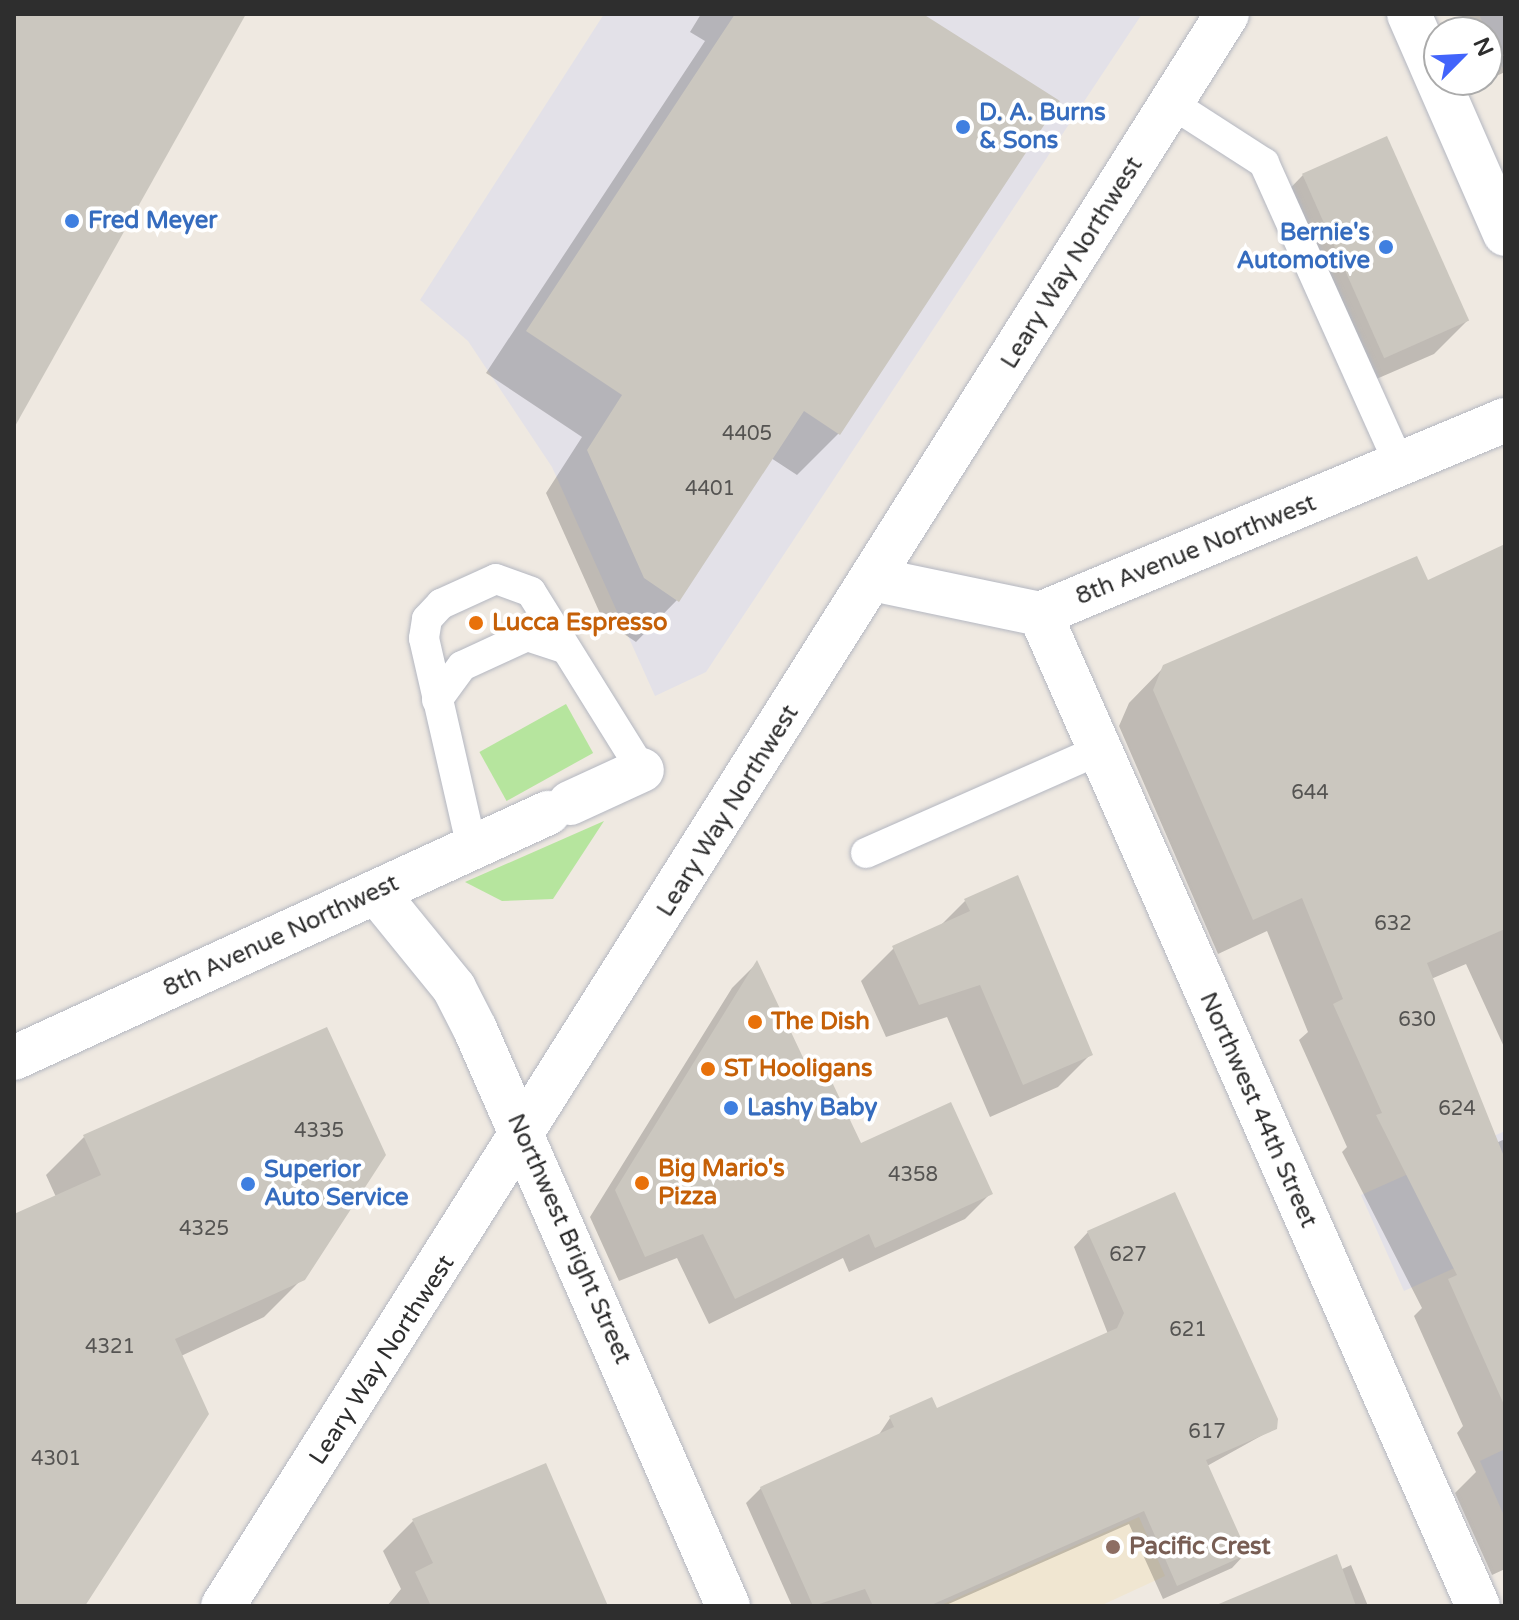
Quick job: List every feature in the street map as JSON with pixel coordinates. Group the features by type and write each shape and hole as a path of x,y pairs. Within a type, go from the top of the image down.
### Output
{"street":[{"name":"Leary Way Northwest","path":"223,1606 525,1137 877,580 1227,14"},
{"path":"1409,14 1505,234"},
{"name":"8th Avenue Northwest","path":"1040,614 1505,420"},
{"path":"877,580 1040,614"},
{"name":"Northwest 44th Street","path":"1040,614 1478,1606"},
{"name":"8th Avenue Northwest","path":"14,1058 642,770"},
{"name":"Northwest Bright Street","path":"376,892 454,988 525,1137 728,1606"}],"lane":[{"path":"1171,103 1264,163 1400,466"},
{"path":"472,848 437,700 427,619 441,604 496,579 531,592 642,770"},
{"path":"437,700 462,666 527,636 565,648"},
{"path":"866,853 1099,750"}],"shaded area":[{"path":"604,14 1142,14 706,672 655,696 552,467 468,341 420,300"},
{"path":"1505,14 1505,73 1503,16 1480,16"},
{"path":"1505,1131 1505,1245 1404,1291 1361,1195"},
{"path":"1505,1449 1505,1518 1480,1461"},
{"name":"Pacific Crest","path":"1139,1517 1165,1576 1100,1606 939,1606"}],"green space":[{"path":"566,704 593,753 507,801 479,752"},
{"path":"604,821 553,899 502,901 465,882"}],"building":[{"name":"Fred Meyer","path":"14,14 246,14 14,428"},
{"path":"735,14 923,14 1060,101 840,435 804,411 679,602 644,578 587,450 622,395 526,331"},
{"name":"Bernie's Automotive","path":"1387,136 1469,321 1384,358 1302,174"},
{"path":"1505,544 1505,929 1427,963 1505,1159 1505,1407 1448,1279 1457,1275 1376,1115 1382,1113 1333,1004 1343,999 1302,898 1253,920 1153,690 1163,665 1417,556 1428,580"},
{"path":"1018,875 1093,1055 1023,1085 980,985 919,1005 892,946 970,911 964,899"},
{"path":"757,960 808,1068 822,1061 861,1143 951,1102 993,1194 875,1248 869,1234 735,1299 703,1234 645,1257 615,1190"},
{"path":"327,1027 386,1155 305,1280 175,1339 209,1414 85,1606 14,1606 14,1214 101,1175 83,1135"},
{"path":"1175,1192 1278,1419 1277,1429 1206,1460 1248,1554 1177,1586 1144,1511 929,1606 873,1606 865,1589 813,1606 760,1487 894,1427 889,1416 932,1397 937,1408 1117,1328 1124,1313 1087,1231"},
{"path":"546,1463 608,1606 431,1606 415,1572 433,1563 412,1519"},
{"path":"1337,1554 1356,1606 1214,1606"}],"place":[{"name":"D. A. Burns & Sons","path":"963,127"},
{"name":"Fred Meyer","path":"72,221"},
{"name":"Bernie's Automotive","path":"1386,247"},
{"name":"Lucca Espresso","path":"476,623"},
{"name":"The Dish","path":"755,1022"},
{"name":"ST Hooligans","path":"708,1069"},
{"name":"Lashy Baby","path":"731,1108"},
{"name":"Big Mario's Pizza","path":"642,1183"},
{"name":"Superior Auto Service","path":"248,1184"},
{"name":"Pacific Crest","path":"1113,1547"}]}
